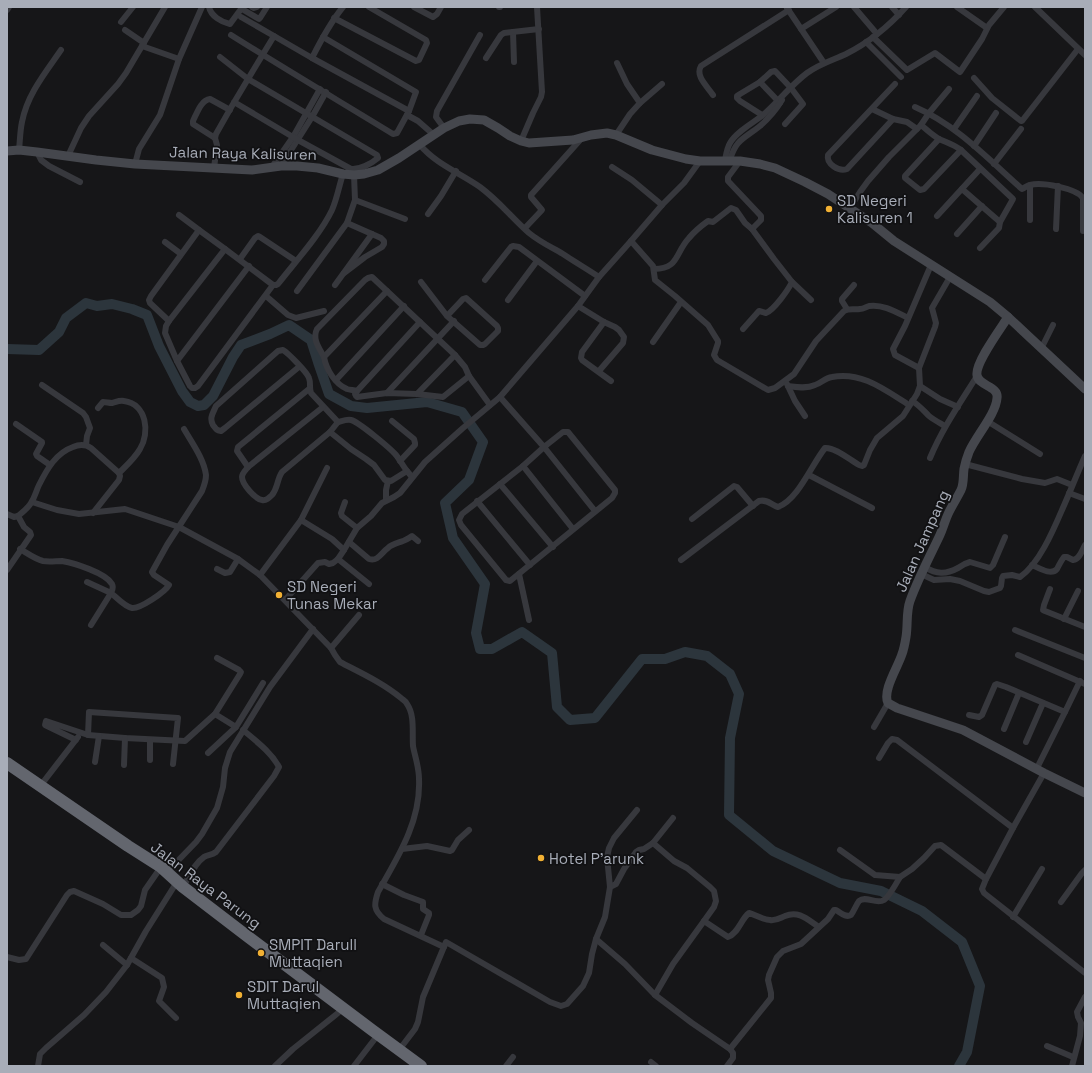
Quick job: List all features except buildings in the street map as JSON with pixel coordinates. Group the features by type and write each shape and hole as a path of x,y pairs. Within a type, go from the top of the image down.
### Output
{"highway":[{"name":"Jalan Raya Parung","path":"7,763 163,870 179,886 229,927 334,1007 374,1040 410,1066"},
{"name":"Jalan Raya Parung","path":"7,767 163,870"},
{"name":"Jalan Raya Parung","path":"334,1007 372,1030 421,1066"}],"main road":[{"name":"Jalan Raya Kalisuren","path":"7,151 19,150 135,164 252,170 297,166 318,168 354,175 378,170 420,145 444,128 459,121 470,119 484,120 521,141 529,143 563,142 600,133 607,133 616,135 652,150 686,159 700,161 727,160 760,164 775,168 810,185 850,208 872,223 894,241 990,302 1008,317 1085,390"},
{"path":"977,376 980,364 988,347 1008,317"},
{"name":"Jalan Jampang","path":"888,703 886,694 902,655 910,602 944,527 949,512 962,489 965,464 969,452 994,408 998,398 994,390 980,381 977,376"},
{"path":"888,703 897,708 963,730 1040,772 1085,793"}],"street":[{"path":"122,22 133,7"},
{"path":"68,156 81,128 89,116 126,73 165,7"},
{"path":"135,164 139,149 160,115 178,60 202,7"},
{"path":"209,7 210,13 230,24 241,9 259,19 266,7"},
{"path":"252,7 257,7"},
{"path":"312,58 334,18 343,7"},
{"path":"334,18 416,61 419,60 427,42 426,40 369,7"},
{"path":"414,7 432,17 437,14 441,7"},
{"path":"521,141 542,92 537,7"},
{"path":"801,29 836,7"},
{"path":"854,7 875,36 907,70 935,53 960,72 982,39 987,28 1004,7"},
{"path":"892,7 899,14"},
{"path":"727,160 736,145 745,136 763,124 785,93 808,72 846,53 875,36 905,7"},
{"path":"957,7 987,28"},
{"path":"1035,7 1085,55"},
{"path":"713,94 698,75 700,66 788,9 824,63"},
{"path":"241,17 408,113 434,135"},
{"path":"125,30 143,44 178,60"},
{"path":"486,58 501,35 513,32 538,30"},
{"path":"513,32 514,62"},
{"path":"231,35 393,134 397,133 417,93 323,37"},
{"path":"444,128 436,117 437,111 480,35"},
{"path":"214,168 217,145 215,138 216,134 274,36"},
{"path":"866,42 901,77"},
{"path":"974,78 992,98 1022,121 1078,49"},
{"path":"19,150 22,122 36,85 61,50"},
{"path":"220,57 248,79 378,156 373,162 356,170 351,169 296,139 234,102"},
{"path":"617,63 627,84 640,103"},
{"path":"762,115 738,100 737,97 739,94 760,82 771,72 775,71 791,88 803,104 785,124"},
{"path":"760,82 779,102"},
{"path":"616,135 630,114 662,84"},
{"path":"893,119 847,169 842,170 836,168 827,159 828,155 895,84"},
{"path":"850,208 860,192 874,175 889,157 919,127 948,89"},
{"path":"277,167 296,139 323,91"},
{"path":"954,129 977,96"},
{"path":"215,138 193,124 193,121 203,102 210,100 230,110"},
{"path":"727,160 731,141 779,102"},
{"path":"915,107 929,113 954,129 1022,189"},
{"path":"872,109 893,119 907,122 919,127 962,150 980,169 1013,199"},
{"path":"974,146 996,113"},
{"path":"994,164 1021,129"},
{"path":"525,228 542,210 531,195 581,138"},
{"path":"939,139 905,176 910,183 920,190 924,189 962,150"},
{"path":"420,145 436,160 480,187 540,242 599,277"},
{"path":"37,152 41,160 49,166 80,182"},
{"path":"285,600 316,565 321,562 329,564 338,559 357,528 371,516 382,502 400,493 421,466 462,428 500,396 578,306 599,277 630,241 662,204 684,183 700,161"},
{"path":"740,161 729,176 728,181 761,216 761,220 752,229"},
{"path":"612,167 632,180 662,204"},
{"path":"937,216 980,169"},
{"path":"428,214 456,171"},
{"path":"225,249 169,321 165,329 177,361 192,388 198,386 274,285 278,284 313,239 332,209 343,174"},
{"path":"297,291 346,223 355,200 354,175"},
{"path":"980,248 998,228 1013,199 1022,189 1030,185 1051,184 1076,192 1083,196 1083,231"},
{"path":"1030,185 1030,220"},
{"path":"1056,229 1058,186"},
{"path":"962,189 1000,222"},
{"path":"355,200 405,219"},
{"path":"957,234 982,206"},
{"path":"654,269 663,268 674,262 689,237 708,221 713,222 731,208 736,210 752,229 792,282 811,300"},
{"path":"179,215 274,285"},
{"path":"344,273 365,257 382,247 384,244 384,241 381,238 346,223"},
{"path":"169,321 150,303 150,296 199,230"},
{"path":"335,284 372,234"},
{"path":"240,259 258,236 296,261"},
{"path":"630,241 653,266 655,280 708,325 718,341 714,355 717,360 768,390 787,383 816,341 841,313 847,309 858,310 872,306 882,307 908,318"},
{"path":"165,242 181,254"},
{"path":"485,280 513,246 519,247 537,262 585,296"},
{"path":"508,300 537,262"},
{"path":"919,368 895,355 893,349 901,335 931,265"},
{"path":"177,361 249,266"},
{"path":"357,391 348,389 336,380 328,370 324,357 316,343 315,333 317,329 368,278 372,277 455,355 465,367 469,376 490,405"},
{"path":"681,560 759,501 767,500 778,507 782,506 792,497 823,451 827,448 835,450 859,465 863,465 877,438 903,416 920,386 919,368 936,323 932,308 950,277"},
{"path":"421,282 447,316 480,345 485,344 498,331 498,328 466,298 447,316"},
{"path":"743,329 759,311 766,313 771,311 790,287 792,282"},
{"path":"847,309 842,299 854,285"},
{"path":"324,357 387,290"},
{"path":"266,296 288,315 296,318 324,311"},
{"path":"653,342 681,302"},
{"path":"336,380 404,306"},
{"path":"578,306 615,327 624,337 624,341 599,371"},
{"path":"387,393 454,321"},
{"path":"420,322 357,391 355,394 357,397 387,393 443,397 469,376"},
{"path":"604,322 582,352 581,356 582,360 611,380"},
{"path":"1041,348 1053,325"},
{"path":"300,366 225,428 221,431 216,430 211,422 212,413 216,406 278,351 283,350 286,351 300,366 307,374 311,393 338,422"},
{"path":"417,394 455,355"},
{"path":"787,383 808,387 832,377 851,376 864,379 910,403 921,407 933,419 946,426"},
{"path":"930,458 939,438 977,376"},
{"path":"787,383 805,416"},
{"path":"42,385 85,415 90,428 86,445"},
{"path":"920,386 940,399 958,407"},
{"path":"248,467 237,451 238,447 309,389"},
{"path":"500,396 544,447 595,511"},
{"path":"98,408 103,402 110,403 123,400 136,406 142,414 145,429 142,445 139,451 119,473"},
{"path":"323,407 248,467 242,474 243,482 248,490 257,499 267,500 274,493 279,476 282,472 330,432 338,422 343,420 351,420 358,424 390,449 412,477"},
{"path":"392,421 414,439 415,443 415,445 400,462"},
{"path":"987,421 1040,454"},
{"path":"16,424 42,442 36,454 50,465"},
{"path":"87,582 111,593 123,603 133,608 149,601 169,586 169,584 154,576 152,572 202,490 205,484 206,476 202,461 184,429"},
{"path":"330,432 370,462 377,468 385,480 388,481"},
{"path":"563,432 568,432 615,490 615,493 612,498 553,547 510,581 506,580 459,522 459,518 477,501 523,466 544,447 563,432"},
{"path":"7,514 14,517 24,512 32,502 50,465 58,455 66,449 78,445 86,445 91,448 119,473 120,476 119,480 93,513"},
{"path":"923,571 934,580 950,579 960,581 984,592 990,592 1000,588 1002,577 1012,575 1020,577 1032,565 1043,550 1085,456"},
{"path":"965,464 1022,479 1044,483 1057,479 1072,485"},
{"path":"523,466 573,529"},
{"path":"260,574 300,520 327,468"},
{"path":"388,481 393,480 407,472"},
{"path":"808,475 872,508"},
{"path":"386,500 388,481"},
{"path":"500,484 553,547"},
{"path":"692,519 734,486 737,487 753,506"},
{"path":"1069,493 1085,499"},
{"path":"477,501 530,565"},
{"path":"32,502 57,510 79,514 125,509 179,527 238,559 260,574 331,648 340,662 385,686 407,703 412,719 414,747 420,779 416,816 402,849 378,892 375,910 384,919 444,947"},
{"path":"345,502 341,513 342,516 357,528"},
{"path":"7,570 31,535 31,533 24,527 18,516"},
{"path":"300,520 332,539 344,550"},
{"path":"348,542 369,559 375,560 390,546 412,536 418,541"},
{"path":"923,571 944,573 970,562 990,568 1005,537"},
{"path":"1032,565 1049,572 1053,572 1056,570 1064,557 1076,560 1085,545"},
{"path":"20,549 42,560 62,561 89,569 98,573 112,584 113,588 111,593 91,625"},
{"path":"217,570 225,573 230,572 238,559"},
{"path":"338,559 369,584"},
{"path":"519,574 528,620"},
{"path":"1050,589 1043,610 1049,614 1085,627"},
{"path":"1064,619 1078,590"},
{"path":"331,648 359,614"},
{"path":"7,957 19,960 26,959 70,892 74,891 91,898 121,915 131,914 138,910 141,906 145,890 163,870 196,842 202,834 217,808 230,752 270,688 313,630"},
{"path":"1016,630 1085,658"},
{"path":"1018,655 1082,682 1065,712 1040,772 982,887 982,891 1085,973"},
{"path":"76,740 45,724 46,721 88,735 150,740 187,740 215,714 241,672 217,658"},
{"path":"208,753 236,726 263,682"},
{"path":"970,715 979,717 982,715 996,685 1000,685 1065,712"},
{"path":"1004,729 1019,693"},
{"path":"874,727 888,703"},
{"path":"1026,742 1043,703"},
{"path":"88,735 89,712 178,718 173,764"},
{"path":"215,714 236,726"},
{"path":"38,1066 40,1054 84,1015 106,992 127,965 146,931 179,886 196,865 204,858 216,852 274,776 279,767 275,761 259,743 243,730"},
{"path":"41,785 81,733"},
{"path":"95,762 99,736"},
{"path":"124,765 126,738"},
{"path":"879,758 892,739 897,740 1013,828"},
{"path":"150,740 150,760"},
{"path":"399,1050 415,1029 418,1022 423,997 446,942 550,1002 561,1006 567,1004 583,986 589,973 596,939 605,917 610,887 607,857 609,848 614,838 637,810"},
{"path":"610,887 616,884 636,852 653,843 673,818"},
{"path":"402,849 427,846 450,851 458,840 469,830"},
{"path":"653,843 674,861 687,868 714,891 716,901 714,907 673,964 655,995"},
{"path":"730,1049 771,998 768,980 777,958 783,951 801,944 828,919 834,910 849,917 852,915 861,900 864,899 879,902 885,900 899,879 924,858 935,846 940,844 986,879"},
{"path":"840,850 875,875 899,879"},
{"path":"1013,917 1042,868"},
{"path":"1061,902 1085,870"},
{"path":"382,884 404,895 423,902 423,910 429,913 429,915 421,935"},
{"path":"704,921 728,937 740,925 745,916 750,913 771,920 776,920 791,914 797,914 819,927"},
{"path":"596,939 634,972 655,995 730,1049 733,1053 733,1058 727,1066"},
{"path":"103,945 127,965"},
{"path":"131,958 162,978 164,986 159,1001 176,1018"},
{"path":"1072,1066 1073,1057 1080,1036 1081,1023 1077,1016 1079,1008 1085,997"},
{"path":"275,1066 334,1007"},
{"path":"1079,1008 1085,1013"},
{"path":"354,1066 374,1040"},
{"path":"1047,1046 1073,1057"},
{"path":"506,1066 513,1057"}],"waterway":[{"path":"7,349 39,350 59,332 66,318 86,303 97,306 112,304 132,309 147,315 159,346 182,391 190,402 198,406 204,405 213,396 233,357 241,345 289,325 311,340 329,394 351,406 367,408 427,402 462,412 483,442 469,480 445,503 453,538 485,584 476,633 480,649 492,649 522,632 552,653 557,707 570,720 595,718 642,659 665,659 685,652 707,656 730,674 739,694 730,738 729,815 773,851 840,883 881,891 922,911 962,942 980,986 967,1052 959,1066"}],"place":[{"name":"SD Negeri Kalisuren 1","path":"829,209"},
{"name":"SD Negeri Tunas Mekar","path":"279,595"},
{"name":"Hotel P'arunk","path":"541,858"},
{"name":"SMPIT Darull Muttaqien","path":"261,953"},
{"name":"SDIT Darul Muttaqien","path":"239,995"}]}
